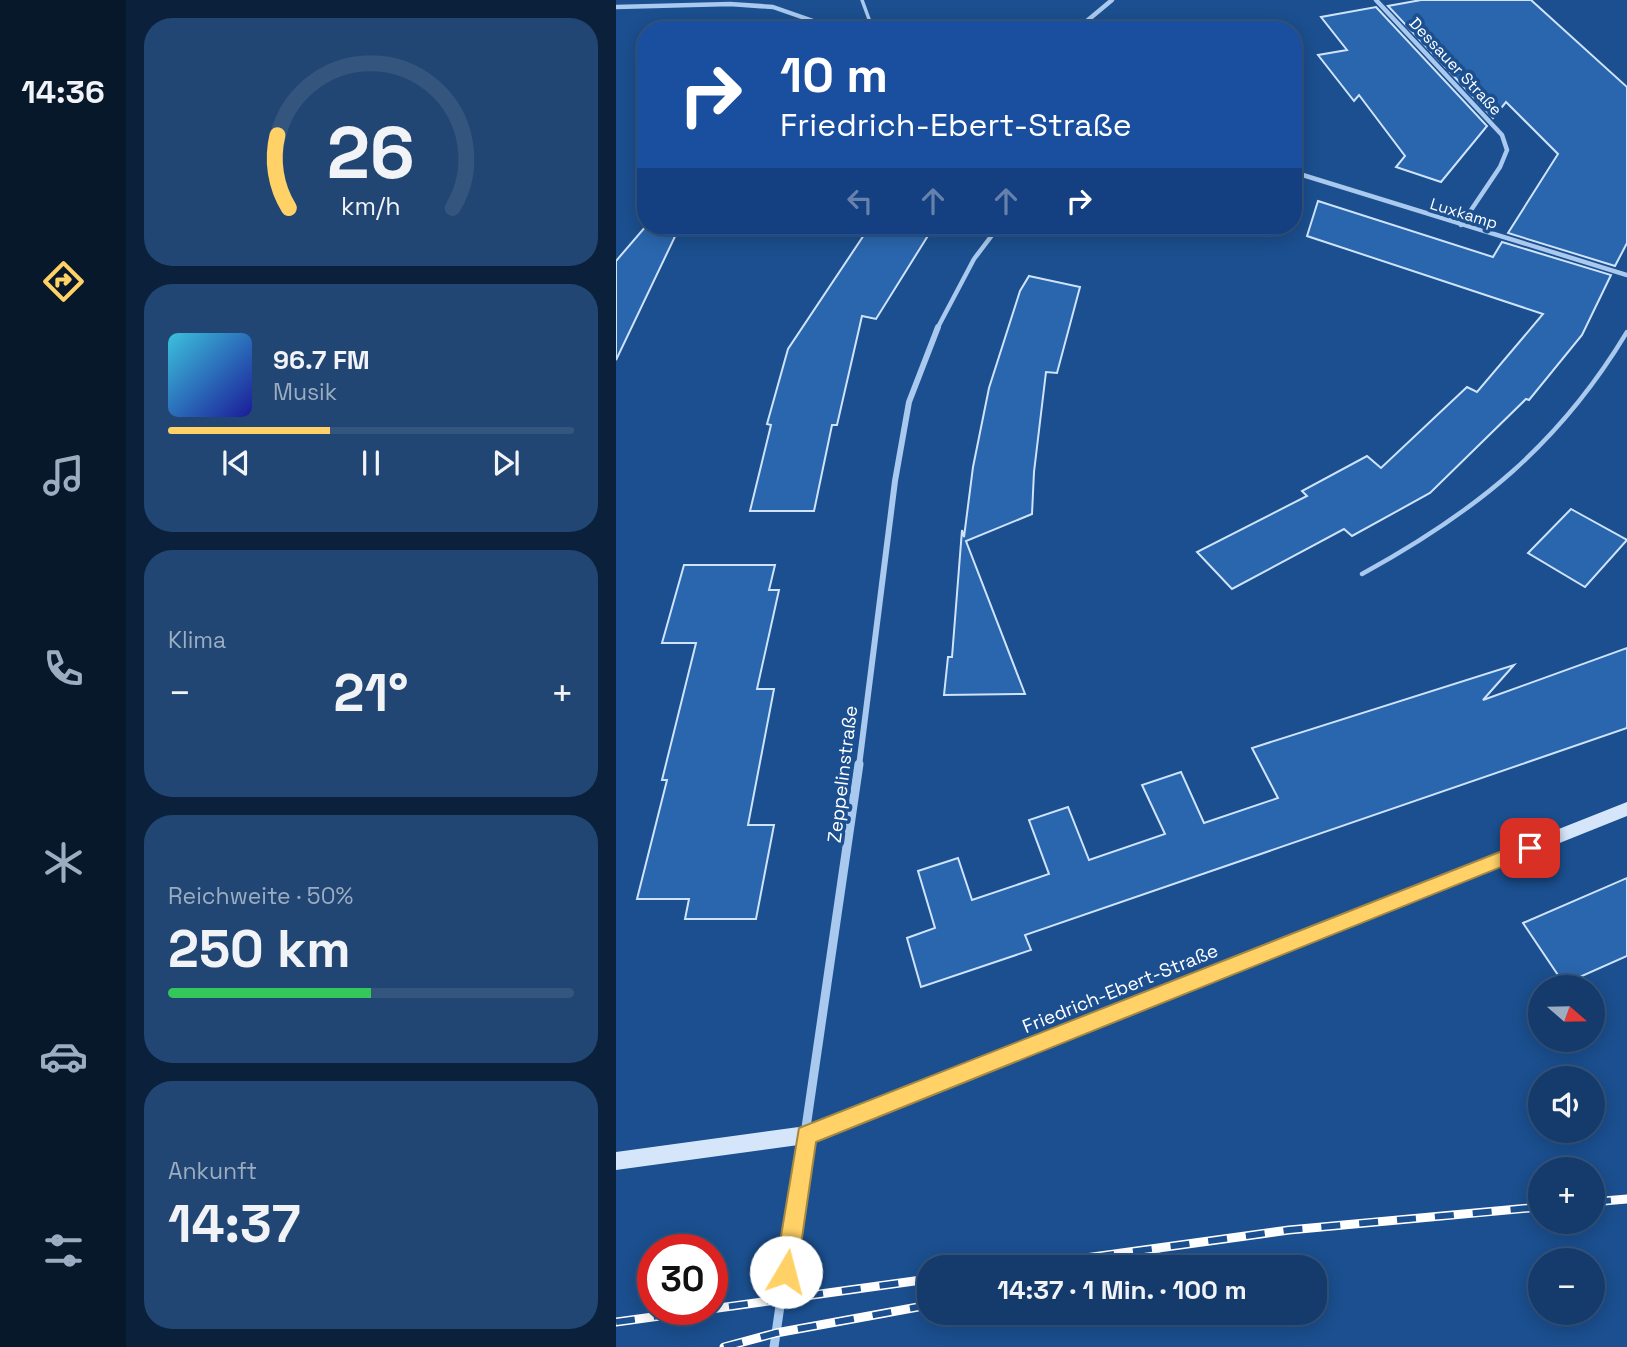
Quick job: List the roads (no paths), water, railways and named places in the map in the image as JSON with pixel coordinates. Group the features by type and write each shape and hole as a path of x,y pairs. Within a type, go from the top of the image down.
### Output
{"street":[{"path":"772,0 774,6"},
{"path":"1087,21 1112,0"},
{"name":"Dessauer Straße","path":"1376,0 1503,135 1507,150 1500,167 1461,225"},
{"path":"616,7 730,4 774,6 815,21"},
{"name":"Luxkamp","path":"1302,175 1627,275"},
{"name":"Zeppelinstraße","path":"774,1347 849,847 895,481 909,402 940,321 974,259 992,235"},
{"name":"Friedrich-Ebert-Straße","path":"616,1161 807,1135 1627,809"}],"lane":[{"path":"862,0 870,21"},
{"path":"1362,574 1393,558 1482,500 1549,441 1627,332"}],"railway":[{"path":"1605,1201 1627,1199"},
{"path":"1107,1255 1289,1230 1528,1208"},
{"path":"616,1322 917,1281"},
{"path":"724,1347 776,1333 917,1307"}]}
